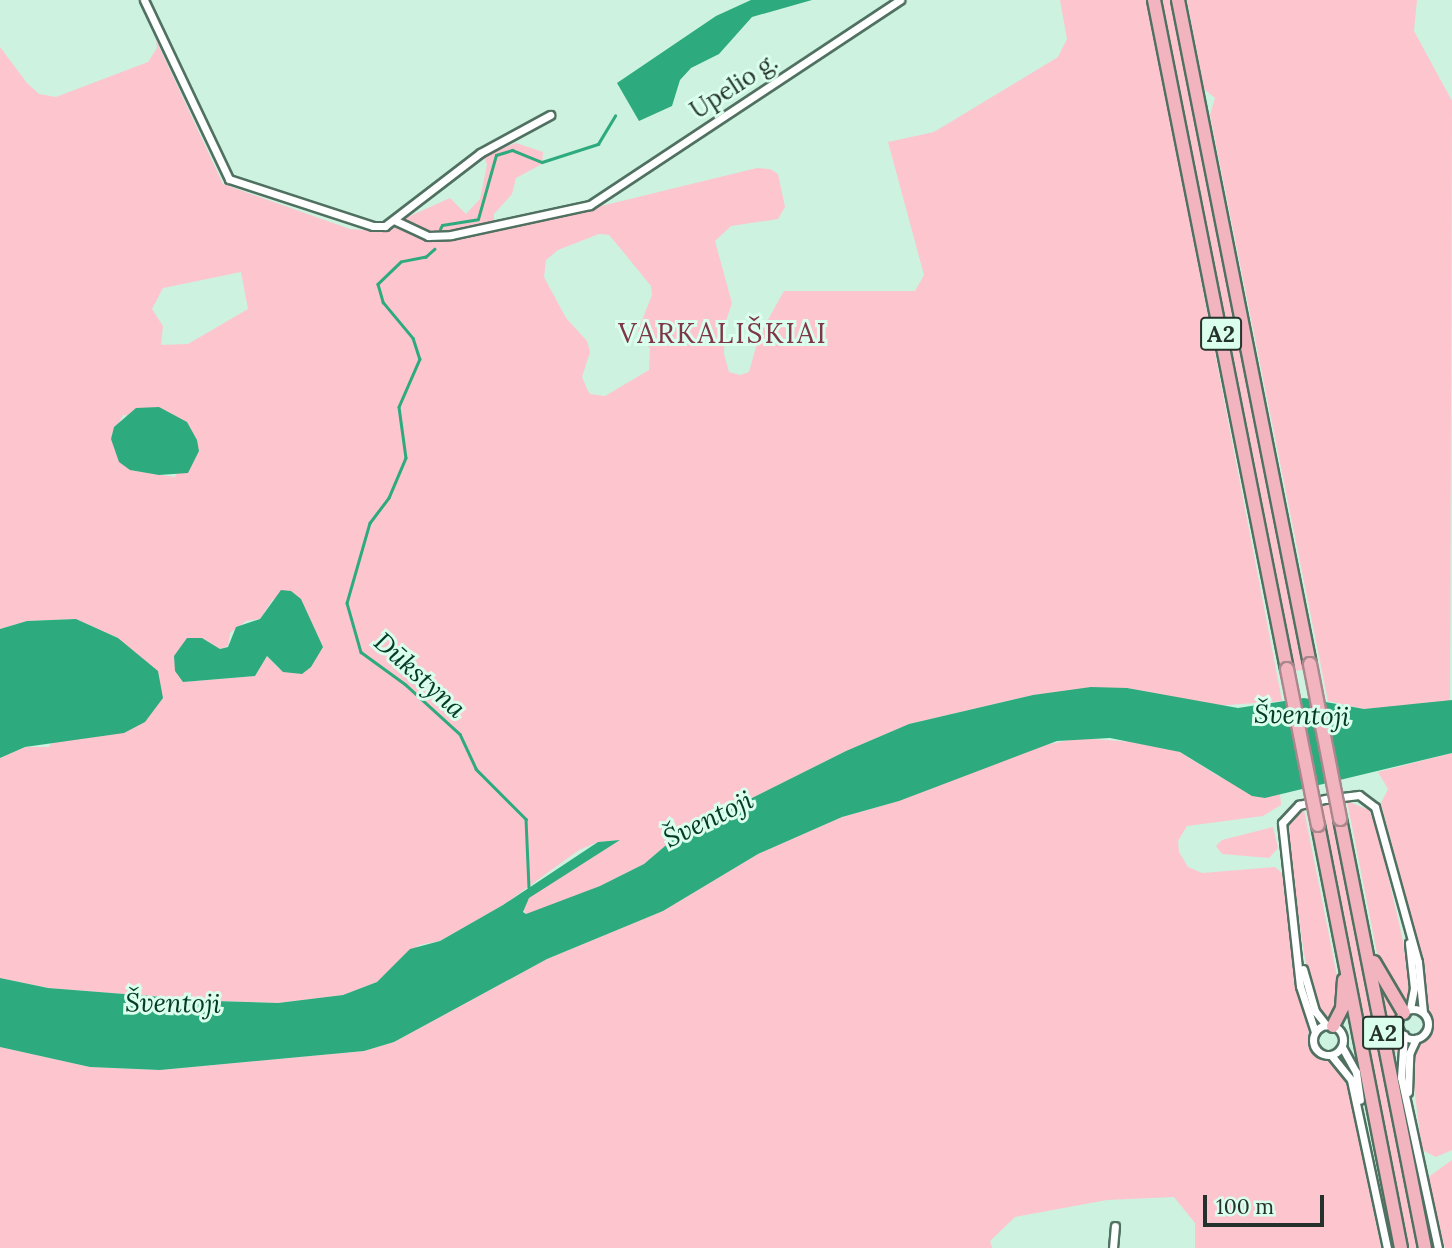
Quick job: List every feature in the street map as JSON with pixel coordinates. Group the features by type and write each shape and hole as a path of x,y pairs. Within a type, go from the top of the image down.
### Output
{"highway":[{"name":"A2","path":"1154,0 1401,1248"},
{"name":"A2","path":"1178,0 1425,1248"},
{"path":"1363,935 1383,983 1407,1011"},
{"path":"1330,1025 1342,1008 1345,962"}],"street":[{"path":"144,0 229,179 373,226 385,226 480,153 550,115"},
{"name":"Upelio g.","path":"394,219 428,236 451,235 590,205 900,0"},
{"path":"1387,1248 1361,1118 1347,1070 1331,1055 1315,1046 1315,1032 1304,1004 1282,823 1299,805 1359,795 1376,807 1409,942 1414,988 1399,1027 1404,1035 1400,1069 1438,1248"},
{"path":"1409,942 1418,962 1427,1030 1416,1039 1407,1072 1409,1110"},
{"path":"1300,962 1315,1011 1342,1034 1342,1046 1356,1072 1361,1118"},
{"path":"1407,1011 1423,1012"},
{"path":"1315,1032 1330,1025"},
{"path":"1404,1035 1416,1039"},
{"path":"1331,1055 1342,1046"},
{"path":"1114,1248 1115,1226"}],"shaded area":[{"path":"1060,0 1147,0 1282,701 1215,706 1127,688 1033,695 909,724 846,751 678,835 644,864 600,886 526,915 523,907 528,898 620,840 598,842 579,850 503,905 440,941 419,945 377,982 343,995 278,1003 213,1001 48,988 0,978 0,758 25,747 49,747 118,638 76,619 27,621 0,629 0,47 27,83 39,94 56,97 148,62 157,48 156,40 223,184 350,229 377,231 450,198 466,214 480,199 487,165 484,155 516,143 543,152 542,164 516,178 512,194 494,214 494,222 503,230 757,168 770,169 778,174 785,207 778,219 731,226 715,241 732,303 725,324 724,354 729,372 740,375 749,372 759,336 784,291 915,291 924,275 888,142 934,132 1058,57 1067,39","holes":["599,234 609,235 651,286 652,295 638,331 650,349 649,370 605,396 590,394 587,389 582,377 590,352 587,341 566,318 544,277 546,260 558,250","241,272 248,309 188,344 161,345 163,326 152,309 163,288","123,415 187,422 190,429 175,477 130,470 111,439","273,599 312,625 323,647 279,669 267,656 255,676 183,682 202,638 220,649 228,646 230,633 246,621 260,619"]},
{"path":"1160,0 1172,0 1303,670 1294,671 1291,663"},
{"path":"1187,0 1417,0 1414,31 1452,101 1450,702 1364,709 1328,701 1210,115 1215,98 1204,89"},
{"path":"1079,738 1147,743 1180,752 1218,776 1265,798 1280,793 1281,805 1263,816 1187,826 1178,841 1179,852 1188,867 1202,873 1275,867 1282,873 1297,985 1309,1027 1308,1043 1316,1055 1334,1061 1345,1074 1381,1248 1195,1248 1195,1223 1174,1197 1107,1200 1015,1217 990,1241 992,1248 0,1248 0,1047 90,1067 160,1070 364,1051 394,1042 547,959 663,911 758,854 842,817 899,801 1036,747"},
{"path":"1452,753 1452,1150 1436,1157 1422,1150 1412,1071 1414,1047 1431,1032 1432,1024 1425,1007 1424,965 1381,803 1388,789 1378,772"},
{"path":"1347,801 1369,810 1378,832 1403,941 1409,986 1407,1001 1378,958"},
{"path":"1329,804 1419,1248 1406,1248 1324,822 1322,806"},
{"path":"1304,810 1338,981 1337,1008 1329,1020 1320,1013 1305,959 1287,841 1288,823"},
{"path":"1273,827 1278,848 1269,858 1222,854 1216,846 1222,840"},
{"path":"1382,992 1398,1012 1395,1024 1399,1047 1395,1055"},
{"path":"1452,1160 1452,1248 1445,1248 1427,1178"}],"water":[{"path":"751,0 812,0 752,17 719,54 691,68 680,80 672,106 639,121 617,83 716,16"},
{"path":"159,407 187,422 197,440 199,451 188,473 159,475 130,470 119,462 111,439 114,427 136,408"},
{"path":"281,590 291,591 301,599 323,647 311,667 302,674 283,672 267,656 255,676 183,682 175,671 174,656 187,638 202,638 220,649 228,647 236,627 260,619"},
{"path":"76,619 118,638 158,671 163,698 145,722 124,733 25,747 0,758 0,629 27,621"},
{"name":"Šventoji","path":"1091,687 1127,688 1238,708 1304,698 1364,709 1452,700 1452,753 1265,798 1252,796 1180,752 1110,738 1057,741 899,801 842,817 758,854 663,911 547,959 394,1042 364,1051 160,1070 90,1067 0,1047 0,978 48,988 213,1001 278,1003 343,995 377,982 410,949 440,941 503,905 598,842 620,840 529,898 523,912 526,914 600,886 644,864 678,835 846,751 909,724 1033,695"}],"waterway":[{"name":"Dūkstyna","path":"440,229 442,225 478,219 496,155 512,150 542,162 598,144 615,116"},
{"name":"Dūkstyna","path":"435,249 426,257 401,262 378,284 383,302 413,338 420,359 399,407 406,458 389,498 370,523 347,603 361,652 405,684 460,734 476,769 526,819 529,887"}],"district":[{"name":"VARKALIŠKIAI","path":"723,333"}]}
